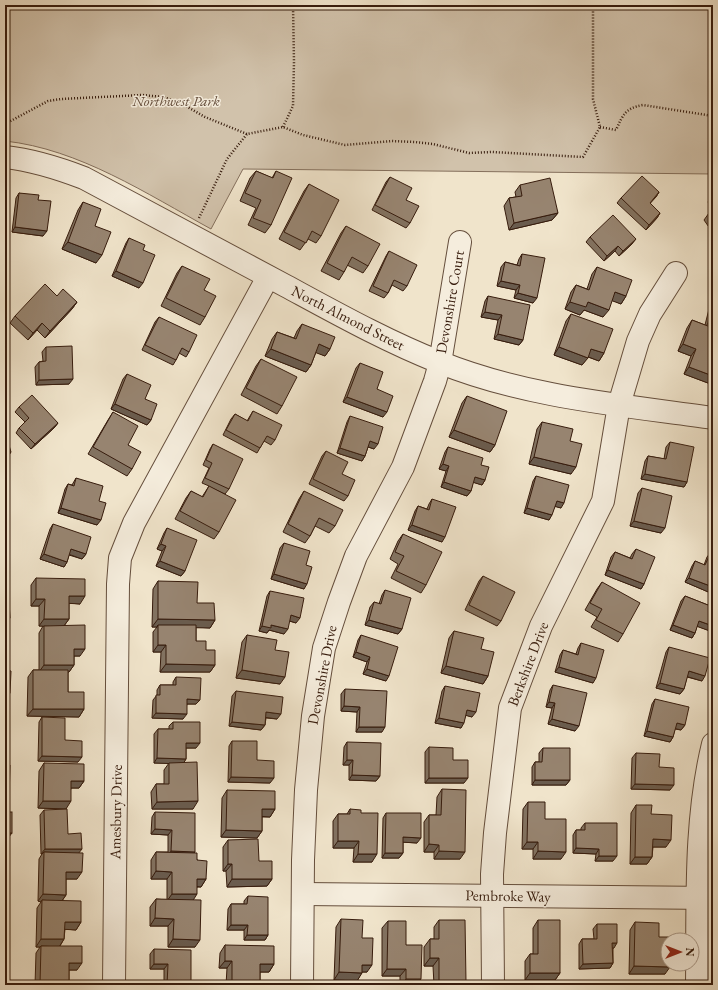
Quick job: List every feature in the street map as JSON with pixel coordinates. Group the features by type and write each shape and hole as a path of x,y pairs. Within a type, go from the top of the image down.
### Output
{"street":[{"name":"North Almond Street","path":"5,156 30,160 84,178 375,334 440,363 536,391 619,405 713,418"},
{"name":"Devonshire Court","path":"440,363 460,242"},
{"name":"Berkshire Drive","path":"493,985 492,874 495,833 510,708 541,626 603,501 619,405 638,341 650,314 676,273"},
{"name":"Amesbury Drive","path":"114,985 118,584 120,558 134,523 268,277"},
{"name":"Devonshire Drive","path":"302,985 303,860 307,775 313,716 324,648 356,556 403,467 435,381 440,363"},
{"path":"697,985 706,898 699,863 702,812 713,744"},
{"name":"Pembroke Way","path":"303,894 706,898"}],"path":[{"path":"283,127 293,106 293,5"},
{"path":"5,124 48,102 61,99 142,95 164,97 186,106 205,117 248,134 283,127 303,135 345,145 392,141 414,142 433,144 469,153 492,152 583,157 600,127 594,99 593,5"},
{"path":"600,127 616,130 623,114 631,107 642,105 713,116"},
{"path":"199,219 227,159 248,134"}],"green space":[{"name":"Northwest Park","path":"5,5 713,5 713,174 243,169 211,229 137,188 86,163 59,153 5,141"}],"building":[{"path":"256,171 273,178 276,171 292,178 271,225 253,218 261,200 245,193"},
{"path":"642,176 659,192 650,203 660,213 649,225 621,198"},
{"path":"390,177 412,188 406,200 419,206 410,223 375,205"},
{"path":"550,178 558,213 514,223 509,198 522,196 520,185"},
{"path":"309,184 339,200 321,236 312,231 306,243 284,232"},
{"path":"19,193 39,195 38,200 51,201 47,231 15,227"},
{"path":"83,202 101,209 95,226 111,232 102,255 68,242"},
{"path":"713,210 713,218 709,213"},
{"path":"613,215 636,239 623,251 618,246 607,256 590,237"},
{"path":"346,226 380,244 368,266 352,257 344,272 327,263"},
{"path":"129,238 145,245 143,250 155,255 143,283 116,271"},
{"path":"389,251 417,265 407,286 394,280 388,293 373,286"},
{"path":"522,254 545,258 537,298 518,293 520,285 501,281 505,262 520,266"},
{"path":"182,266 210,279 204,290 216,296 205,317 166,298"},
{"path":"597,267 632,280 626,296 615,292 609,310 588,302 586,307 570,302 576,285 589,290"},
{"path":"5,268 8,269 5,288"},
{"path":"45,284 57,296 63,289 77,302 50,331 42,323 33,333 15,316"},
{"path":"488,296 530,305 523,340 498,334 502,315 485,312"},
{"path":"713,304 713,325 708,323"},
{"path":"571,314 613,329 604,353 591,349 588,358 559,347"},
{"path":"159,317 197,335 189,352 182,348 176,360 145,345"},
{"path":"692,320 713,328 713,376 689,367 696,349 683,344"},
{"path":"302,324 335,337 330,349 319,344 311,365 271,349 277,332 296,339"},
{"path":"72,346 73,379 39,380 39,362 46,361 46,347"},
{"path":"261,359 297,377 282,406 246,388"},
{"path":"360,363 383,372 377,389 393,396 387,412 347,397"},
{"path":"127,374 151,385 145,399 157,404 151,420 115,404"},
{"path":"32,395 58,423 35,444 19,428 29,418 19,407"},
{"path":"467,396 507,411 495,445 454,430"},
{"path":"253,411 282,425 275,440 267,436 260,448 226,430 235,414 248,421"},
{"path":"113,412 138,426 128,445 141,452 132,469 93,447"},
{"path":"350,416 383,427 378,444 370,441 365,456 340,448"},
{"path":"542,422 573,429 570,441 582,444 576,467 534,457"},
{"path":"5,432 11,452 5,454"},
{"path":"670,442 694,447 687,482 645,474 648,456 666,459"},
{"path":"213,444 243,459 229,489 205,478 212,463 206,460"},
{"path":"448,447 483,458 481,465 489,467 485,480 475,477 471,491 444,482 449,466 443,464"},
{"path":"326,451 348,462 342,474 355,480 348,496 313,479"},
{"path":"536,476 569,485 564,503 557,501 552,515 527,508"},
{"path":"76,478 103,486 99,501 106,503 101,520 61,508 68,484 74,486"},
{"path":"209,486 236,500 219,532 180,511 191,491 203,497"},
{"path":"642,488 672,496 665,528 634,521"},
{"path":"304,491 343,510 335,526 319,518 310,536 288,524"},
{"path":"432,499 456,507 445,537 412,525 418,506 429,510"},
{"path":"53,524 91,537 86,554 71,549 67,562 44,554"},
{"path":"167,528 197,540 185,571 160,561 166,546 161,544"},
{"path":"403,534 442,552 426,585 396,571 404,556 395,552"},
{"path":"9,535 9,571 5,571 5,536"},
{"path":"284,543 310,551 306,565 312,567 307,584 274,574"},
{"path":"636,549 655,557 644,584 608,570 615,552 632,559"},
{"path":"711,552 713,553 713,587 689,578 695,561 705,565"},
{"path":"483,576 515,592 501,621 469,605"},
{"path":"36,578 85,579 85,596 69,596 69,619 44,619 45,599 36,599"},
{"path":"158,581 198,582 197,603 214,603 215,620 158,619"},
{"path":"602,582 640,603 623,634 596,620 602,609 590,603"},
{"path":"5,585 8,585 10,618 5,618"},
{"path":"385,590 411,598 402,629 369,620 374,602 381,604"},
{"path":"270,591 304,598 300,618 291,615 288,629 271,625 271,628 262,626"},
{"path":"685,596 713,607 713,626 699,621 695,633 673,625"},
{"path":"85,625 85,649 74,649 74,665 44,665 44,626"},
{"path":"158,625 196,625 196,641 206,641 206,650 215,650 215,665 166,664 166,645 158,645"},
{"path":"5,629 9,629 8,663 5,663"},
{"path":"454,631 484,638 481,649 494,652 488,676 446,666"},
{"path":"247,635 277,640 275,650 289,652 285,677 242,670"},
{"path":"361,635 398,647 389,676 367,669 370,657 356,652"},
{"path":"581,643 604,650 596,678 559,667 563,650 578,655"},
{"path":"669,647 710,658 705,676 689,671 684,689 660,683"},
{"path":"5,670 11,671 10,693 5,693"},
{"path":"33,670 68,670 68,692 84,692 84,709 33,709"},
{"path":"176,677 201,678 200,700 187,699 187,714 156,713 156,695 160,695 160,685 176,685"},
{"path":"553,685 587,693 579,726 552,719 555,703 549,702"},
{"path":"445,686 480,693 476,712 467,710 464,723 439,718"},
{"path":"345,689 387,691 385,727 359,727 360,707 344,706"},
{"path":"236,691 283,697 281,714 266,712 265,725 232,722"},
{"path":"655,699 689,707 685,725 677,723 673,737 647,731"},
{"path":"42,717 65,718 65,740 82,741 82,757 42,756"},
{"path":"173,722 200,722 200,743 186,743 186,759 157,758 158,729 173,729"},
{"path":"232,741 257,741 257,760 274,761 274,778 231,777"},
{"path":"347,742 381,743 380,776 352,775 353,760 347,760"},
{"path":"429,747 453,748 453,760 468,760 468,778 429,778"},
{"path":"543,748 570,748 570,780 535,780 535,762 542,762"},
{"path":"636,753 660,754 659,767 674,768 674,785 635,784"},
{"path":"197,762 198,801 157,802 156,784 169,784 169,763"},
{"path":"44,763 84,764 84,781 71,781 71,801 43,801"},
{"path":"5,765 10,765 9,799 5,799"},
{"path":"442,789 466,790 465,852 439,851 439,845 429,844 429,815 441,815"},
{"path":"227,790 275,791 275,809 262,809 262,831 226,830"},
{"path":"528,802 545,802 545,819 566,819 566,852 538,851 538,842 527,842"},
{"path":"636,805 652,805 651,814 672,815 671,840 653,839 652,857 635,857"},
{"path":"67,809 68,834 81,833 82,849 45,849 44,810"},
{"path":"350,809 361,810 361,813 378,813 377,854 358,854 359,841 338,841 338,814 350,814"},
{"path":"5,812 12,812 12,833 5,833"},
{"path":"155,812 195,813 195,852 171,851 172,830 155,829"},
{"path":"386,813 421,813 421,838 403,837 403,853 385,853"},
{"path":"585,823 617,823 617,856 599,856 599,849 576,848 576,830 585,830"},
{"path":"258,839 259,861 272,861 272,879 232,879 232,864 228,864 228,840"},
{"path":"44,852 83,853 82,872 66,872 66,895 43,894"},
{"path":"156,852 197,853 197,860 207,861 206,879 197,879 197,894 172,894 172,872 156,871"},
{"path":"5,855 8,855 8,878 5,878"},
{"path":"248,896 268,897 268,935 247,935 248,925 231,925 231,904 247,904"},
{"path":"156,899 201,900 200,940 173,939 174,919 155,918"},
{"path":"42,900 81,901 81,922 65,922 64,939 41,939"},
{"path":"5,903 9,903 9,922 5,922"},
{"path":"341,919 363,920 362,938 373,938 372,965 362,965 362,973 339,972"},
{"path":"439,920 465,920 466,982 439,982 439,958 430,958 430,939 439,939"},
{"path":"538,920 560,920 560,973 530,973 530,954 538,954"},
{"path":"388,921 406,921 406,945 422,945 421,979 406,979 406,969 387,969"},
{"path":"635,922 659,923 660,967 634,966"},
{"path":"597,924 617,924 617,943 612,943 613,963 583,964 582,939 597,939"},
{"path":"225,945 274,946 274,964 260,964 260,985 232,985 232,961 225,961"},
{"path":"41,946 82,946 82,963 69,963 69,985 40,984"},
{"path":"154,949 191,950 191,985 167,985 168,964 154,964"},
{"path":"5,966 7,966 7,983 5,983"}]}
